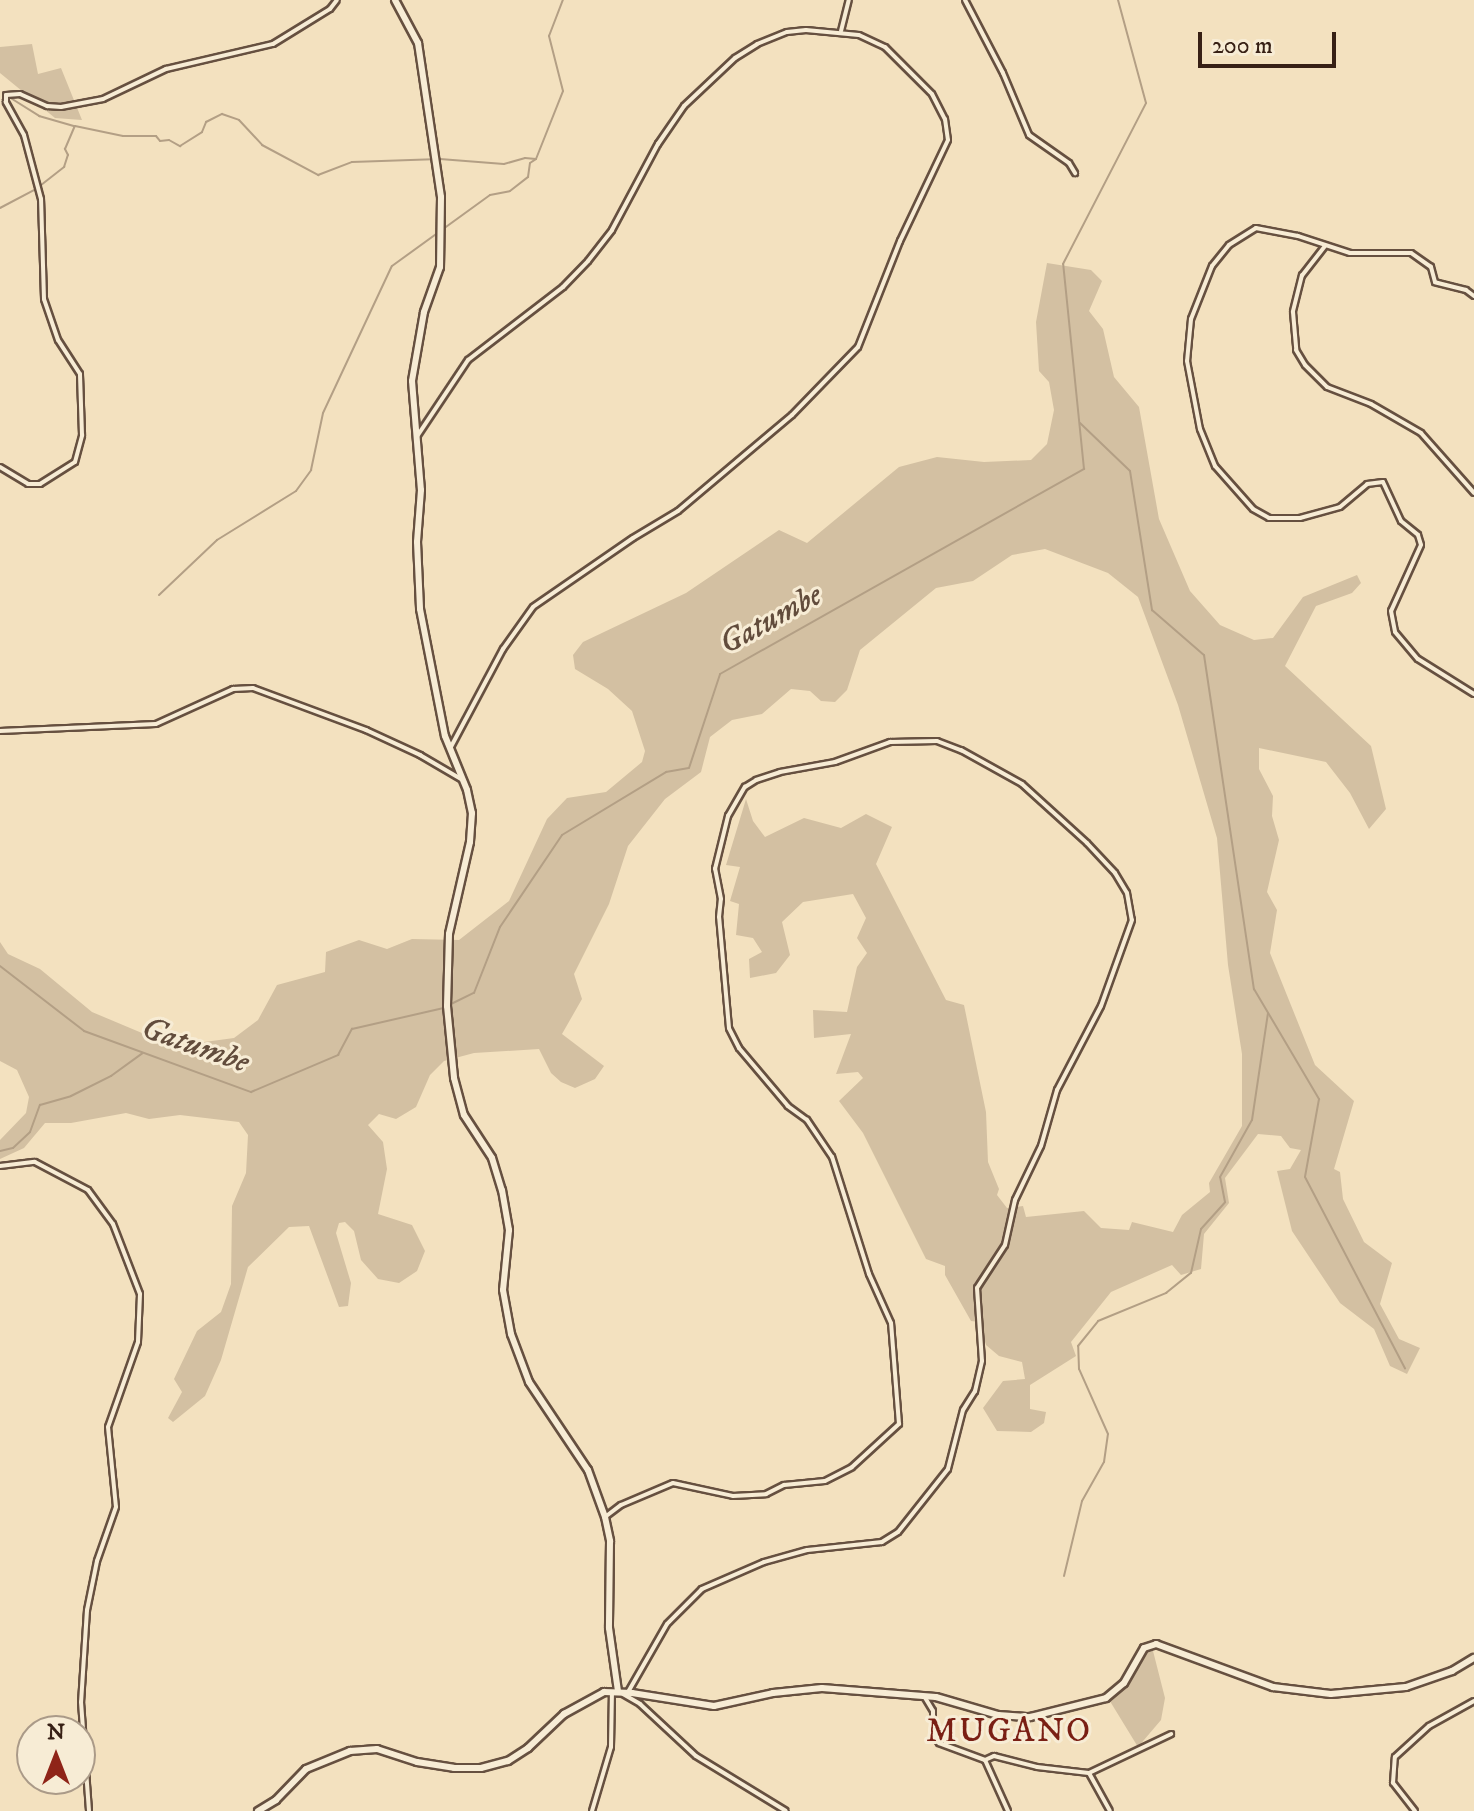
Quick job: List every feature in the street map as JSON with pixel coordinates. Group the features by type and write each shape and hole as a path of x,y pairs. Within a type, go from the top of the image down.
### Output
{"main road":[{"path":"395,0 418,43 441,197 440,267 424,312 412,372 418,435 419,596 450,750 469,800 472,824 449,934 447,1006 456,1087 464,1115 496,1167 502,1190 509,1230 503,1290 511,1334 529,1382 588,1470 605,1517 610,1541 610,1643 614,1692"},
{"path":"258,1811 276,1800 306,1769 350,1751 377,1749 454,1768 481,1768 508,1761 528,1748 564,1714 599,1693 628,1692 714,1706 809,1689 924,1696 947,1699 998,1715 1042,1716 1106,1698 1124,1683 1144,1648 1156,1644 1273,1687 1331,1694 1406,1687 1452,1671 1474,1658"}],"street":[{"path":"0,467 28,484 40,484 75,462 82,435 80,374 58,340 44,299 41,199 24,135 6,102 6,95 20,94 47,106 61,107 103,99 166,69 273,44 330,9 337,0"},
{"path":"841,31 849,0"},
{"path":"965,0 1003,73 1029,135 1069,163 1075,173"},
{"path":"418,435 468,360 563,287 588,261 612,230 658,144 699,91 735,58 772,37 806,30 841,31 885,47 922,81 941,110 949,134 932,180 900,241 858,347 792,415 678,511 533,607 503,649 450,750"},
{"path":"1474,296 1466,290 1435,282 1431,267 1411,253 1372,255 1256,228 1229,245 1212,266 1191,319 1187,361 1200,429 1215,466 1253,509 1269,518 1300,518 1330,510 1367,484 1383,482 1401,521 1418,535 1421,545 1391,611 1395,632 1418,659 1474,694"},
{"path":"1325,246 1308,263 1293,312 1296,350 1305,365 1327,387 1371,404 1421,433 1474,493"},
{"path":"0,731 156,724 233,689 253,688 366,730 462,779"},
{"path":"605,1517 621,1505 673,1483 733,1496 766,1494 784,1485 825,1481 852,1467 899,1424 891,1323 869,1274 832,1157 807,1120 788,1106 739,1048 729,1028 719,917 721,899 715,869 728,816 745,787 756,780 835,762 890,742 937,741 961,750 1022,784 1087,843 1115,873 1127,893 1132,920 1101,1006 1057,1090 1041,1146 1015,1200 1005,1245 977,1288 982,1361 975,1391 963,1410 948,1469 889,1539 865,1546 807,1550 764,1562 702,1589 667,1624 628,1692"},
{"path":"0,1166 35,1162 88,1190 113,1224 140,1294 138,1342 108,1427 116,1507 97,1561 87,1610 81,1702 89,1811"},
{"path":"592,1811 611,1747 614,1692 640,1704 696,1756 786,1811"},
{"path":"924,1696 933,1711 933,1734 939,1743 985,1760 994,1756 1037,1767 1089,1773 1171,1734"},
{"path":"1415,1811 1393,1783 1395,1757 1429,1726 1474,1701"},
{"path":"985,1760 1008,1811"},
{"path":"1089,1773 1110,1811"}],"shaded area":[{"path":"32,44 38,74 61,68 82,120 55,118 0,73 0,47"},
{"path":"1047,263 1091,270 1102,281 1089,311 1103,329 1114,377 1139,407 1159,519 1190,591 1220,625 1254,640 1273,638 1303,597 1357,575 1361,583 1352,593 1316,606 1285,666 1371,746 1386,809 1369,829 1350,793 1326,762 1259,748 1259,769 1273,796 1272,816 1279,840 1267,892 1277,910 1270,953 1315,1065 1354,1101 1334,1169 1340,1172 1343,1199 1364,1242 1392,1263 1380,1304 1399,1339 1420,1348 1407,1374 1390,1366 1374,1329 1340,1303 1292,1231 1277,1171 1290,1169 1301,1150 1290,1148 1281,1136 1258,1134 1225,1178 1229,1203 1204,1234 1201,1269 1181,1275 1172,1265 1111,1292 1071,1342 1076,1356 1030,1385 1030,1409 1046,1412 1044,1423 1031,1432 997,1431 983,1408 1003,1381 1025,1379 1022,1362 999,1356 986,1345 979,1322 971,1321 945,1275 945,1266 926,1259 863,1133 839,1101 863,1078 858,1072 836,1074 851,1034 814,1038 813,1010 847,1012 857,967 867,953 857,938 866,918 853,894 803,902 782,922 790,955 776,973 750,978 749,959 762,952 753,938 736,935 739,904 730,901 740,867 726,865 746,799 753,821 765,837 804,818 841,828 866,814 892,827 876,864 946,1000 964,1005 986,1112 988,1162 999,1189 997,1195 1007,1208 1023,1206 1026,1217 1084,1211 1101,1228 1129,1230 1132,1222 1173,1232 1182,1215 1210,1192 1209,1183 1242,1126 1242,1054 1228,965 1217,838 1178,705 1138,597 1108,573 1045,549 1012,555 973,581 936,588 860,650 847,690 835,702 821,701 810,691 791,689 762,714 732,720 710,737 701,772 665,799 628,846 609,904 574,974 582,999 562,1034 604,1066 595,1079 575,1088 561,1082 551,1073 539,1049 474,1053 444,1061 430,1075 416,1107 396,1119 379,1114 368,1125 383,1142 387,1169 378,1214 412,1225 425,1251 417,1271 399,1283 378,1279 361,1260 354,1231 345,1222 339,1223 336,1233 351,1283 348,1306 339,1307 309,1226 289,1227 248,1267 221,1360 205,1396 173,1422 168,1418 182,1392 174,1379 197,1331 221,1312 231,1284 232,1206 246,1173 248,1135 239,1122 180,1115 149,1119 126,1113 71,1123 45,1123 24,1148 0,1159 0,1140 26,1113 29,1097 17,1070 0,1061 0,942 8,954 40,969 92,1012 161,1041 197,1043 234,1038 258,1020 277,985 325,972 326,952 359,940 387,949 412,939 459,940 509,901 547,819 567,798 606,792 642,762 645,751 632,711 608,689 575,669 573,655 583,642 686,593 779,530 807,543 899,467 937,457 984,462 1031,460 1047,444 1054,410 1049,382 1039,371 1036,322"},
{"path":"1152,1647 1165,1698 1161,1720 1138,1747 1108,1698 1122,1688 1145,1650"}],"waterway":[{"path":"159,595 217,540 296,491 311,470 323,413 392,266 490,195 510,191 528,177 530,163 536,159 563,91 549,36 563,0"},
{"name":"Gatumbe","path":"449,1005 474,993 500,927 562,835 666,772 689,768 720,674 1084,469 1063,264 1146,103 1118,0"},
{"path":"9,97 39,116 75,126"},
{"path":"0,208 36,189 64,167 68,155 65,149 75,126 123,136 156,136 160,141 169,140 180,146 202,132 206,122 222,114 239,120 262,145 318,175 352,162 440,159 504,164 525,158 536,159"},
{"path":"1080,423 1130,471 1152,610 1204,655 1254,989 1319,1099 1305,1177 1405,1368"},
{"name":"Gatumbe","path":"0,966 84,1031 251,1092 338,1055 352,1029 444,1008"},
{"path":"1064,1576 1082,1501 1104,1462 1108,1434 1079,1369 1078,1346 1098,1321 1166,1293 1191,1273 1201,1229 1225,1202 1220,1177 1252,1120 1268,1013"},
{"path":"0,1151 13,1148 30,1132 40,1105 71,1096 111,1076 143,1053"}],"district":[{"name":"MUGANO","path":"1009,1732"}]}
